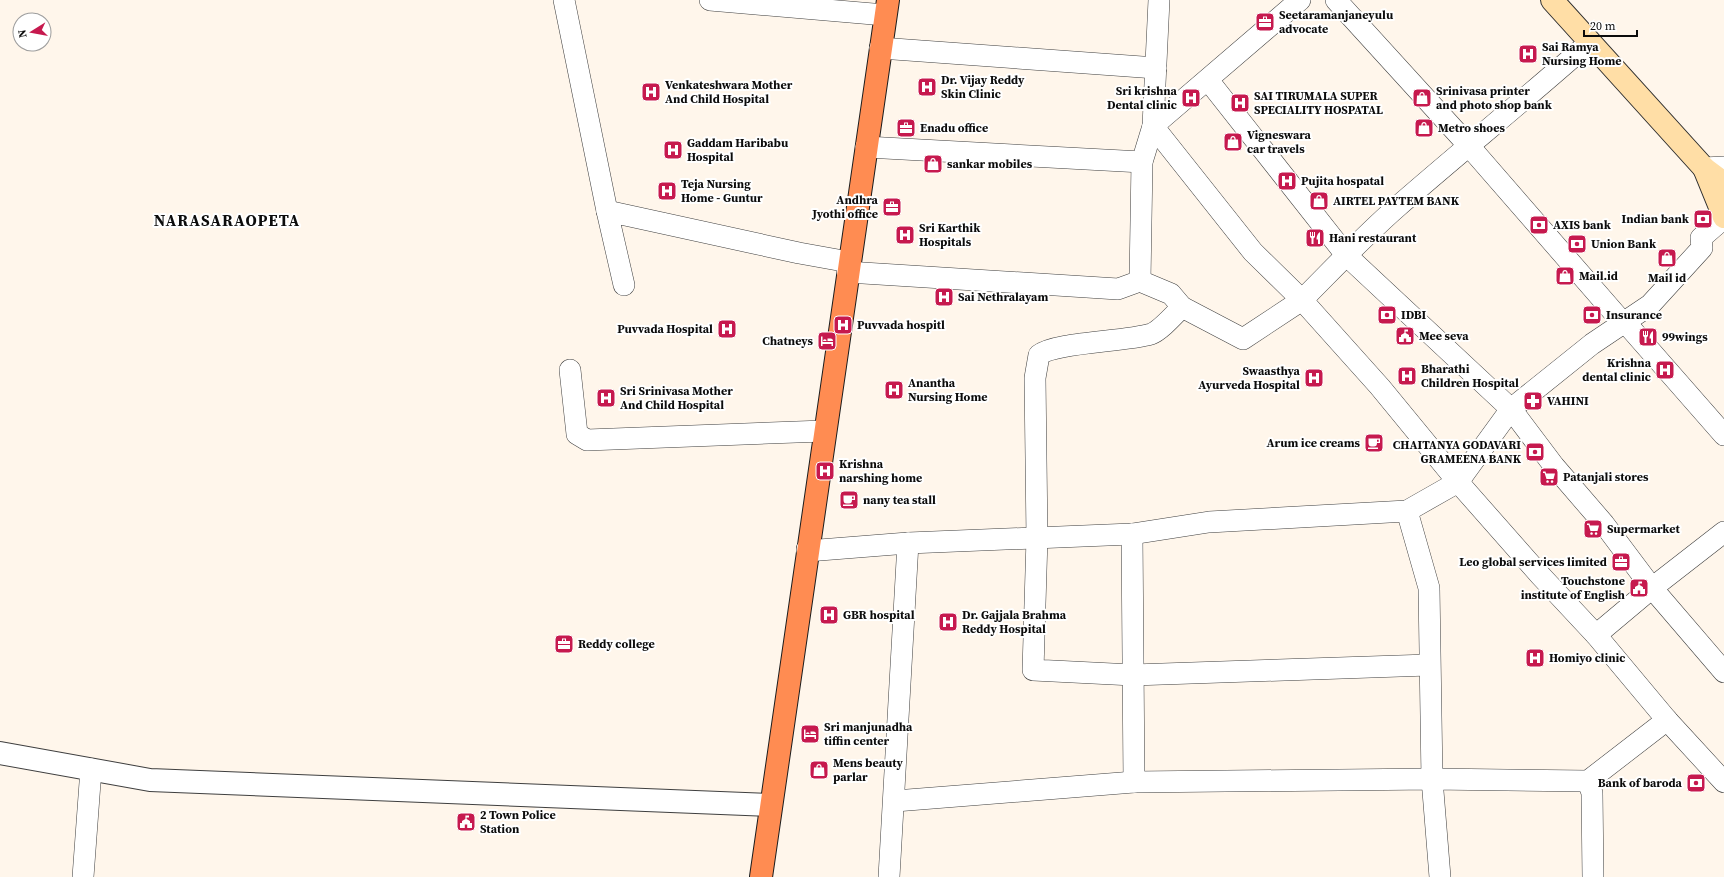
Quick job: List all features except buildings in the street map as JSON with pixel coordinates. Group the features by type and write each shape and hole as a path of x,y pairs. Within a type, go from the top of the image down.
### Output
{"highway":[{"path":"761,877 770,805 886,7"}],"main road":[{"path":"1552,0 1590,42 1714,167 1724,182"},
{"path":"1714,167 1724,218"}],"street":[{"path":"564,0 607,211 624,285"},
{"path":"710,0 886,7"},
{"path":"1140,281 1142,162 1153,126 1159,0"},
{"path":"1153,126 1300,0"},
{"path":"1336,0 1469,146 1623,323 1625,322 1724,435"},
{"path":"607,211 799,253 848,267 1118,289 1140,281 1171,294 1182,307 1243,339 1302,300 1346,255 1395,209 1590,42"},
{"path":"880,48 1156,68"},
{"path":"1208,80 1346,255 1511,409 1554,466 1604,524 1652,588 1724,672"},
{"path":"1153,126 1253,252 1302,300 1380,387 1458,482 1540,576 1596,634 1667,720 1724,782"},
{"path":"866,148 1142,162"},
{"path":"807,550 908,543 1132,534 1209,522 1408,511 1458,482 1511,409 1592,344 1650,305 1702,248 1701,238 1724,218"},
{"path":"1182,307 1153,333 1116,340 1069,346 1044,351 1039,355 1035,378 1037,538 1033,670 1133,675 1429,665"},
{"path":"570,370 577,434 587,440 824,431"},
{"path":"1408,511 1429,588 1429,665 1432,779 1440,877"},
{"path":"1596,634 1724,532"},
{"path":"1132,534 1134,782"},
{"path":"889,877 895,801 908,543"},
{"path":"895,801 1134,782 1432,779 1588,781 1667,720"},
{"path":"0,753 150,780 770,805"},
{"path":"83,877 91,769"},
{"path":"1588,781 1592,793 1593,877"}],"place":[{"name":"Seetaramanjaneyulu advocate","path":"1265,22"},
{"name":"Sai Ramya Nursing Home","path":"1528,54"},
{"name":"Dr. Vijay Reddy Skin Clinic","path":"927,87"},
{"name":"Venkateshwara Mother And Child Hospital","path":"651,92"},
{"name":"Sri krishna Dental clinic","path":"1191,98"},
{"name":"Srinivasa printer and photo shop bank","path":"1422,98"},
{"name":"SAI TIRUMALA SUPER SPECIALITY HOSPATAL","path":"1240,103"},
{"name":"Enadu office","path":"906,128"},
{"name":"Metro shoes","path":"1424,128"},
{"name":"Vigneswara car travels","path":"1233,142"},
{"name":"Gaddam Haribabu Hospital","path":"673,150"},
{"name":"sankar mobiles","path":"933,164"},
{"name":"Pujita hospatal","path":"1287,181"},
{"name":"Teja Nursing Home - Guntur","path":"667,191"},
{"name":"AIRTEL PAYTEM BANK","path":"1319,201"},
{"name":"Andhra Jyothi office","path":"892,207"},
{"name":"Indian bank","path":"1703,219"},
{"name":"AXIS bank","path":"1539,225"},
{"name":"Sri Karthik Hospitals","path":"905,235"},
{"name":"Hani restaurant","path":"1315,238"},
{"name":"Union Bank","path":"1577,244"},
{"name":"Mail id","path":"1667,258"},
{"name":"Mail.id","path":"1565,276"},
{"name":"Sai Nethralayam","path":"944,297"},
{"name":"IDBI","path":"1387,315"},
{"name":"Insurance","path":"1592,315"},
{"name":"Puvvada hospitl","path":"843,325"},
{"name":"Puvvada Hospital","path":"727,329"},
{"name":"Mee seva","path":"1405,336"},
{"name":"99wings","path":"1648,337"},
{"name":"Chatneys","path":"827,341"},
{"name":"Krishna dental clinic","path":"1665,370"},
{"name":"Bharathi Children Hospital","path":"1407,376"},
{"name":"Swaasthya Ayurveda Hospital","path":"1314,378"},
{"name":"Anantha Nursing Home","path":"894,390"},
{"name":"Sri Srinivasa Mother And Child Hospital","path":"606,398"},
{"name":"VAHINI","path":"1533,401"},
{"name":"Arum ice creams","path":"1374,443"},
{"name":"CHAITANYA GODAVARI GRAMEENA BANK","path":"1535,452"},
{"name":"Krishna narshing home","path":"825,471"},
{"name":"Patanjali stores","path":"1549,477"},
{"name":"nany tea stall","path":"849,500"},
{"name":"Supermarket","path":"1593,529"},
{"name":"Leo global services limited","path":"1621,562"},
{"name":"Touchstone institute of English","path":"1639,588"},
{"name":"GBR hospital","path":"829,615"},
{"name":"Dr. Gajjala Brahma Reddy Hospital","path":"948,622"},
{"name":"Reddy college","path":"564,644"},
{"name":"Homiyo clinic","path":"1535,658"},
{"name":"Sri manjunadha tiffin center","path":"810,734"},
{"name":"Mens beauty parlar","path":"819,770"},
{"name":"Bank of baroda","path":"1696,783"},
{"name":"2 Town Police Station","path":"466,822"}],"district":[{"name":"NARASARAOPETA","path":"227,220"}]}
